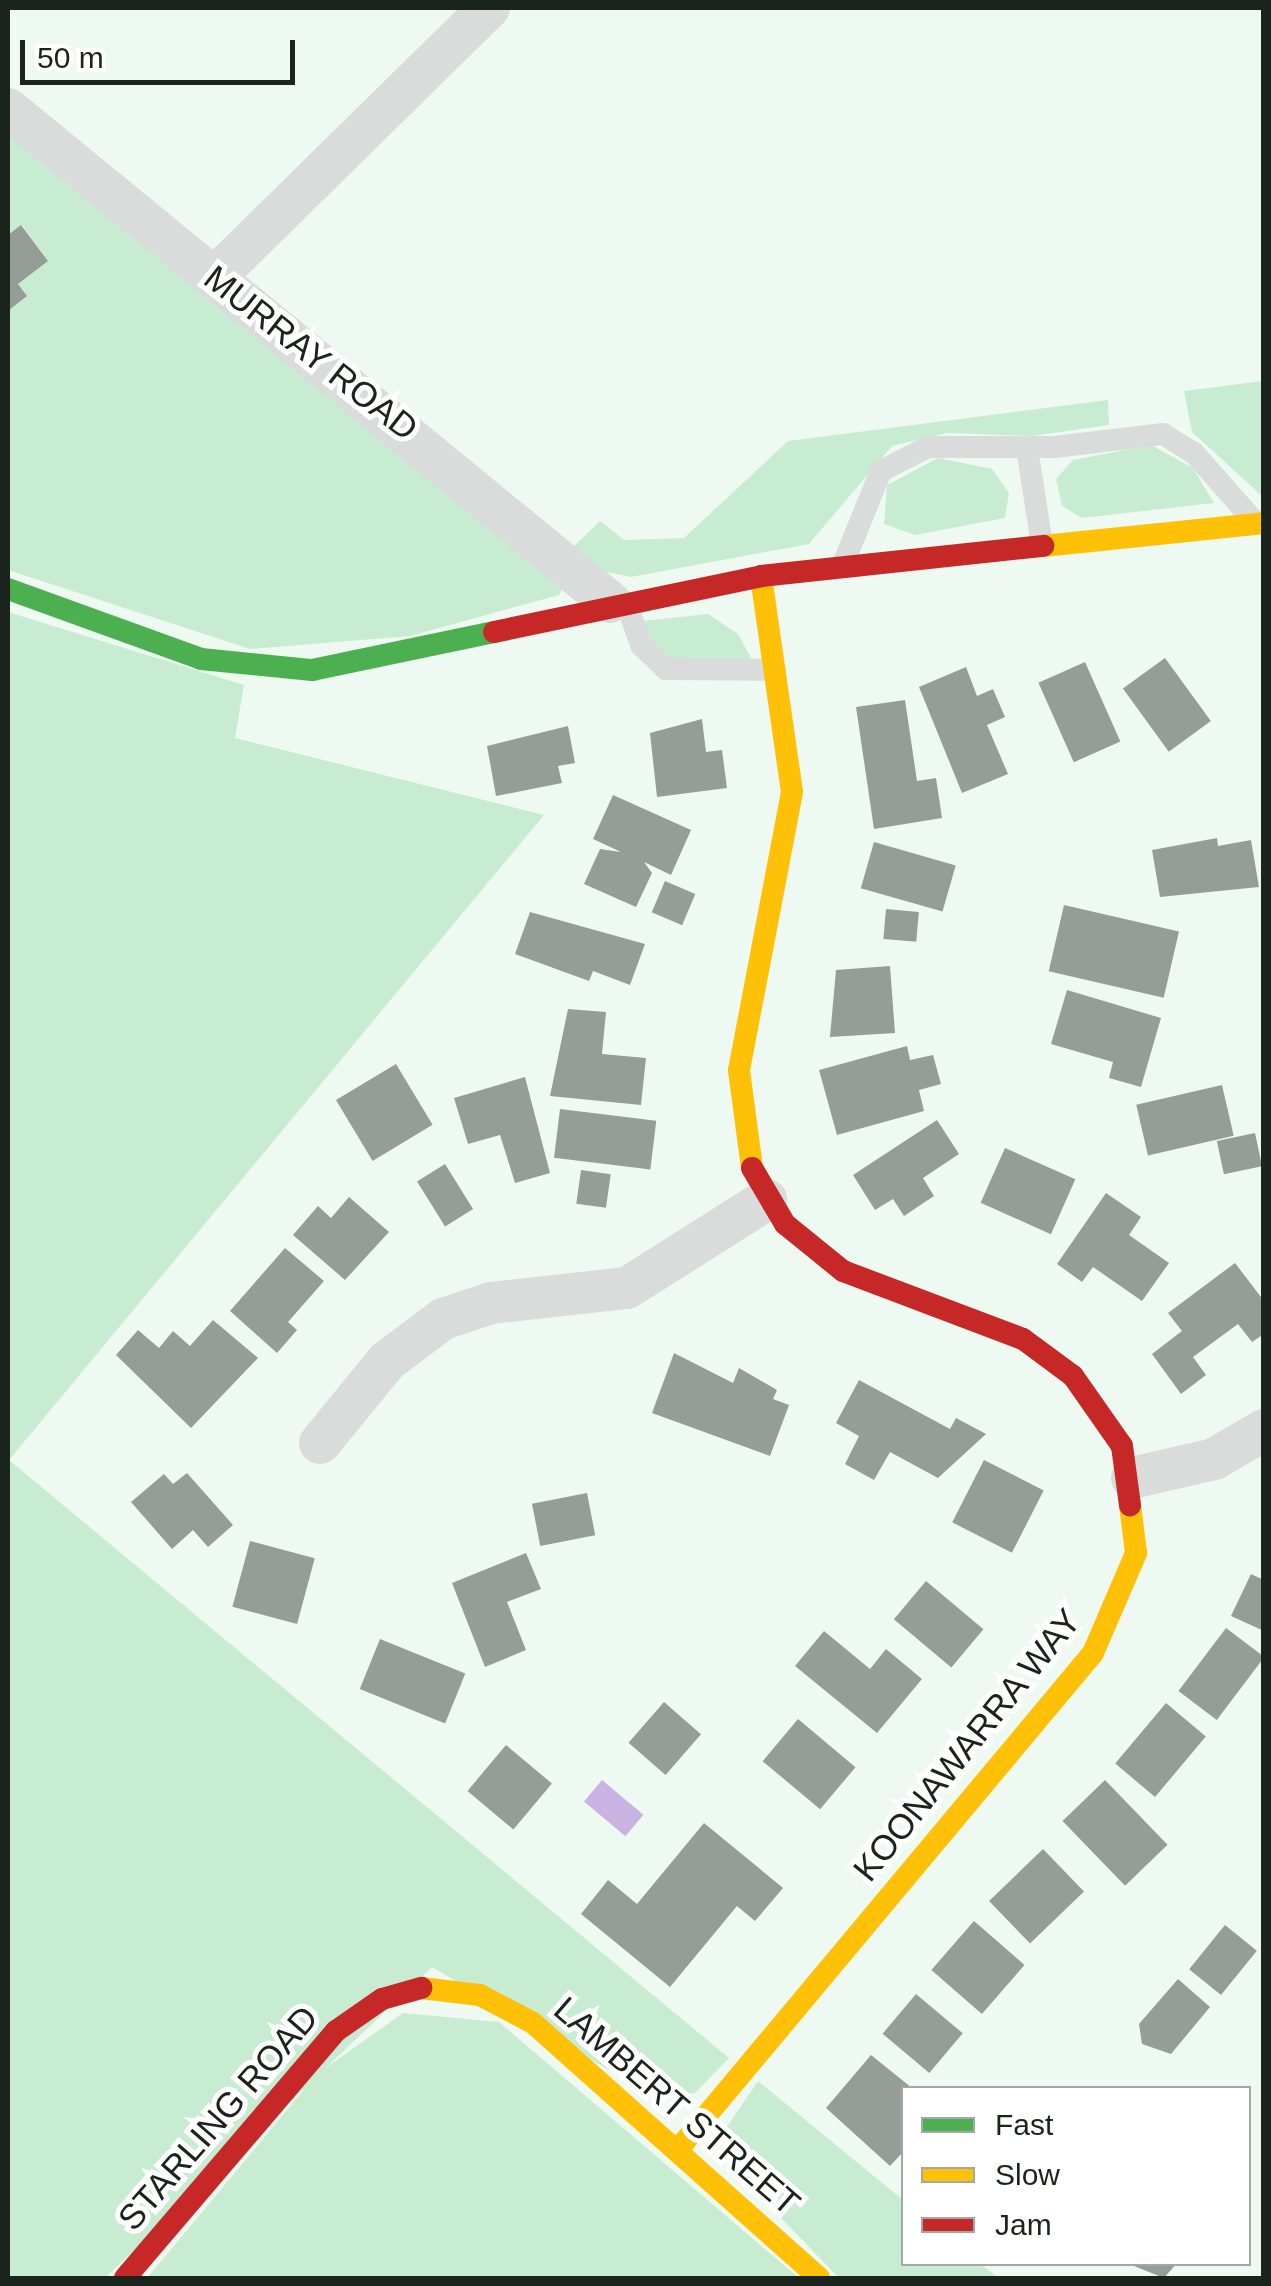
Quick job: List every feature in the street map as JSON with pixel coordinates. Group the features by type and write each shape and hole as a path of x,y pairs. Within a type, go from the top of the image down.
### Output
{"street":[{"path":"215,277 489,8"},
{"name":"MURRAY ROAD","path":"8,108 617,600"},
{"path":"8,590 183,654 286,670 400,657 617,600 760,576 1260,523"},
{"path":"320,1443 386,1361 442,1318 492,1302 627,1288 766,1200 736,1096 791,819 760,576"},
{"name":"KOONAWARRA WAY","path":"680,2146 1092,1653 1132,1571 1132,1478 1110,1420 1051,1357 843,1271 766,1200"},
{"path":"1132,1478 1214,1460 1264,1430"},
{"name":"LAMBERT STREET","path":"423,1988 480,1995 533,2024 680,2146 819,2278"},
{"name":"STARLING ROAD","path":"126,2278 336,2031 382,1999 423,1988"}],"lane":[{"path":"842,567 864,497 892,462 942,446 1026,448 1163,434 1194,453 1260,523"},
{"path":"1026,448 1042,545"},
{"path":"617,600 640,645 662,667 775,670"}],"green space":[{"path":"8,126 563,588 559,595 410,636 250,649 8,570 8,311 27,296 18,284 48,261 22,225 8,235"},
{"path":"1263,381 1263,497 1192,432 1184,391"},
{"path":"1108,400 1109,425 1032,436 947,433 892,446 809,544 631,577 602,571 572,548 600,521 624,540 684,538 788,441"},
{"path":"1151,445 1193,468 1214,503 1082,518 1062,506 1056,479 1073,460"},
{"path":"938,458 992,469 1009,493 1005,518 915,535 884,524 887,485"},
{"path":"8,612 244,685 235,738 544,815 9,1460 729,2058 695,2093 657,2098 432,1967 105,2278 8,2278"},
{"path":"708,614 738,634 752,660 676,662 651,645 643,621"},
{"path":"403,2013 499,2022 799,2278 147,2278 317,2074"},
{"path":"758,2081 901,2198 901,2266 983,2266 999,2278 839,2278 729,2164 726,2128"}],"shaded area":[{"path":"602,1780 643,1815 625,1836 584,1801"}],"building":[{"path":"21,225 48,261 18,284 27,296 8,311 8,235"},
{"path":"1165,658 1211,721 1169,752 1123,689"},
{"path":"1085,662 1120,741 1074,762 1038,683"},
{"path":"966,667 977,696 993,689 1005,717 987,725 1008,774 962,793 919,687"},
{"path":"905,700 917,781 936,778 942,818 874,829 856,707"},
{"path":"702,719 706,752 722,750 727,788 657,797 650,733"},
{"path":"568,726 575,763 558,766 562,783 496,796 487,746"},
{"path":"613,795 691,830 671,875 644,862 652,873 636,907 584,884 600,849 621,852 593,839"},
{"path":"1217,838 1218,846 1251,840 1259,887 1160,897 1152,850"},
{"path":"874,842 956,865 942,912 861,888"},
{"path":"665,881 695,894 682,925 652,912"},
{"path":"1064,905 1179,932 1164,998 1049,971"},
{"path":"886,909 919,912 916,942 883,939"},
{"path":"530,912 645,944 630,985 593,971 589,981 515,954"},
{"path":"890,966 895,1033 830,1037 836,970"},
{"path":"1067,990 1161,1018 1141,1087 1109,1078 1113,1062 1051,1044"},
{"path":"568,1009 606,1012 602,1054 646,1058 641,1105 550,1096"},
{"path":"907,1046 910,1060 933,1055 941,1084 919,1090 924,1111 837,1135 819,1070"},
{"path":"396,1064 433,1125 373,1161 336,1100"},
{"path":"525,1077 550,1173 515,1183 500,1135 468,1144 454,1098"},
{"path":"1222,1085 1234,1136 1148,1155 1136,1105"},
{"path":"560,1109 656,1121 650,1169 554,1158"},
{"path":"937,1120 959,1154 923,1178 934,1196 904,1216 893,1199 875,1210 853,1175"},
{"path":"1255,1133 1262,1166 1224,1174 1217,1141"},
{"path":"1005,1148 1075,1179 1051,1234 981,1203"},
{"path":"445,1164 473,1209 445,1226 417,1181"},
{"path":"581,1170 611,1174 606,1208 576,1204"},
{"path":"1106,1193 1141,1217 1129,1235 1169,1263 1142,1301 1093,1267 1082,1282 1057,1264"},
{"path":"349,1197 389,1232 345,1280 293,1235 318,1206 331,1218"},
{"path":"285,1248 324,1281 288,1322 297,1330 277,1353 230,1311"},
{"path":"1235,1263 1264,1301 1264,1334 1252,1342 1238,1324 1193,1357 1206,1375 1181,1394 1152,1354 1182,1331 1168,1313"},
{"path":"213,1320 258,1358 191,1428 116,1355 138,1330 159,1348 173,1331 190,1346"},
{"path":"674,1353 733,1383 739,1368 777,1390 773,1399 789,1405 770,1456 652,1413"},
{"path":"859,1380 950,1429 956,1418 986,1434 938,1478 890,1452 874,1480 845,1464 859,1436 836,1423"},
{"path":"984,1460 1044,1490 1012,1553 952,1522"},
{"path":"187,1473 233,1525 208,1547 193,1530 172,1549 131,1502 164,1474 173,1484"},
{"path":"587,1493 595,1535 540,1546 532,1504"},
{"path":"250,1541 315,1558 297,1624 232,1607"},
{"path":"526,1553 541,1589 507,1602 526,1650 485,1667 452,1583"},
{"path":"1251,1574 1264,1580 1264,1631 1231,1616"},
{"path":"926,1581 983,1629 951,1668 894,1619"},
{"path":"1226,1628 1264,1657 1217,1720 1178,1691"},
{"path":"824,1631 870,1669 886,1649 922,1679 877,1733 795,1666"},
{"path":"380,1639 465,1673 445,1724 360,1689"},
{"path":"664,1702 701,1734 666,1775 629,1743"},
{"path":"1166,1703 1206,1736 1155,1797 1115,1764"},
{"path":"798,1719 855,1767 820,1809 763,1761"},
{"path":"506,1745 552,1784 513,1830 467,1791"},
{"path":"1105,1780 1168,1845 1125,1886 1063,1821"},
{"path":"704,1823 783,1888 755,1921 737,1906 670,1987 581,1914 608,1880 637,1904"},
{"path":"1043,1849 1084,1891 1030,1944 989,1901"},
{"path":"974,1921 1025,1965 982,2014 931,1970"},
{"path":"1225,1925 1257,1951 1221,1995 1189,1969"},
{"path":"1178,1979 1210,2007 1171,2054 1142,2044 1139,2024"},
{"path":"916,1994 963,2033 929,2073 883,2034"},
{"path":"871,2055 910,2086 901,2086 901,2154 890,2166 826,2108"},
{"path":"1134,2266 1174,2266 1164,2278"}],"traffic: fast":[{"path":"8,589 201,659 312,670 494,632"}],"traffic: slow":[{"path":"1043,546 1264,523"},
{"path":"752,1168 739,1070 792,792 761,576"},
{"path":"681,2146 1093,1653 1136,1553 1130,1505"},
{"path":"421,1988 480,1995 533,2023 819,2278"}],"traffic: jam":[{"path":"494,632 761,576 1043,546"},
{"path":"752,1168 785,1224 843,1271 1023,1339 1073,1376 1122,1446 1130,1505"},
{"path":"125,2278 336,2031 382,1999 421,1988"}]}
